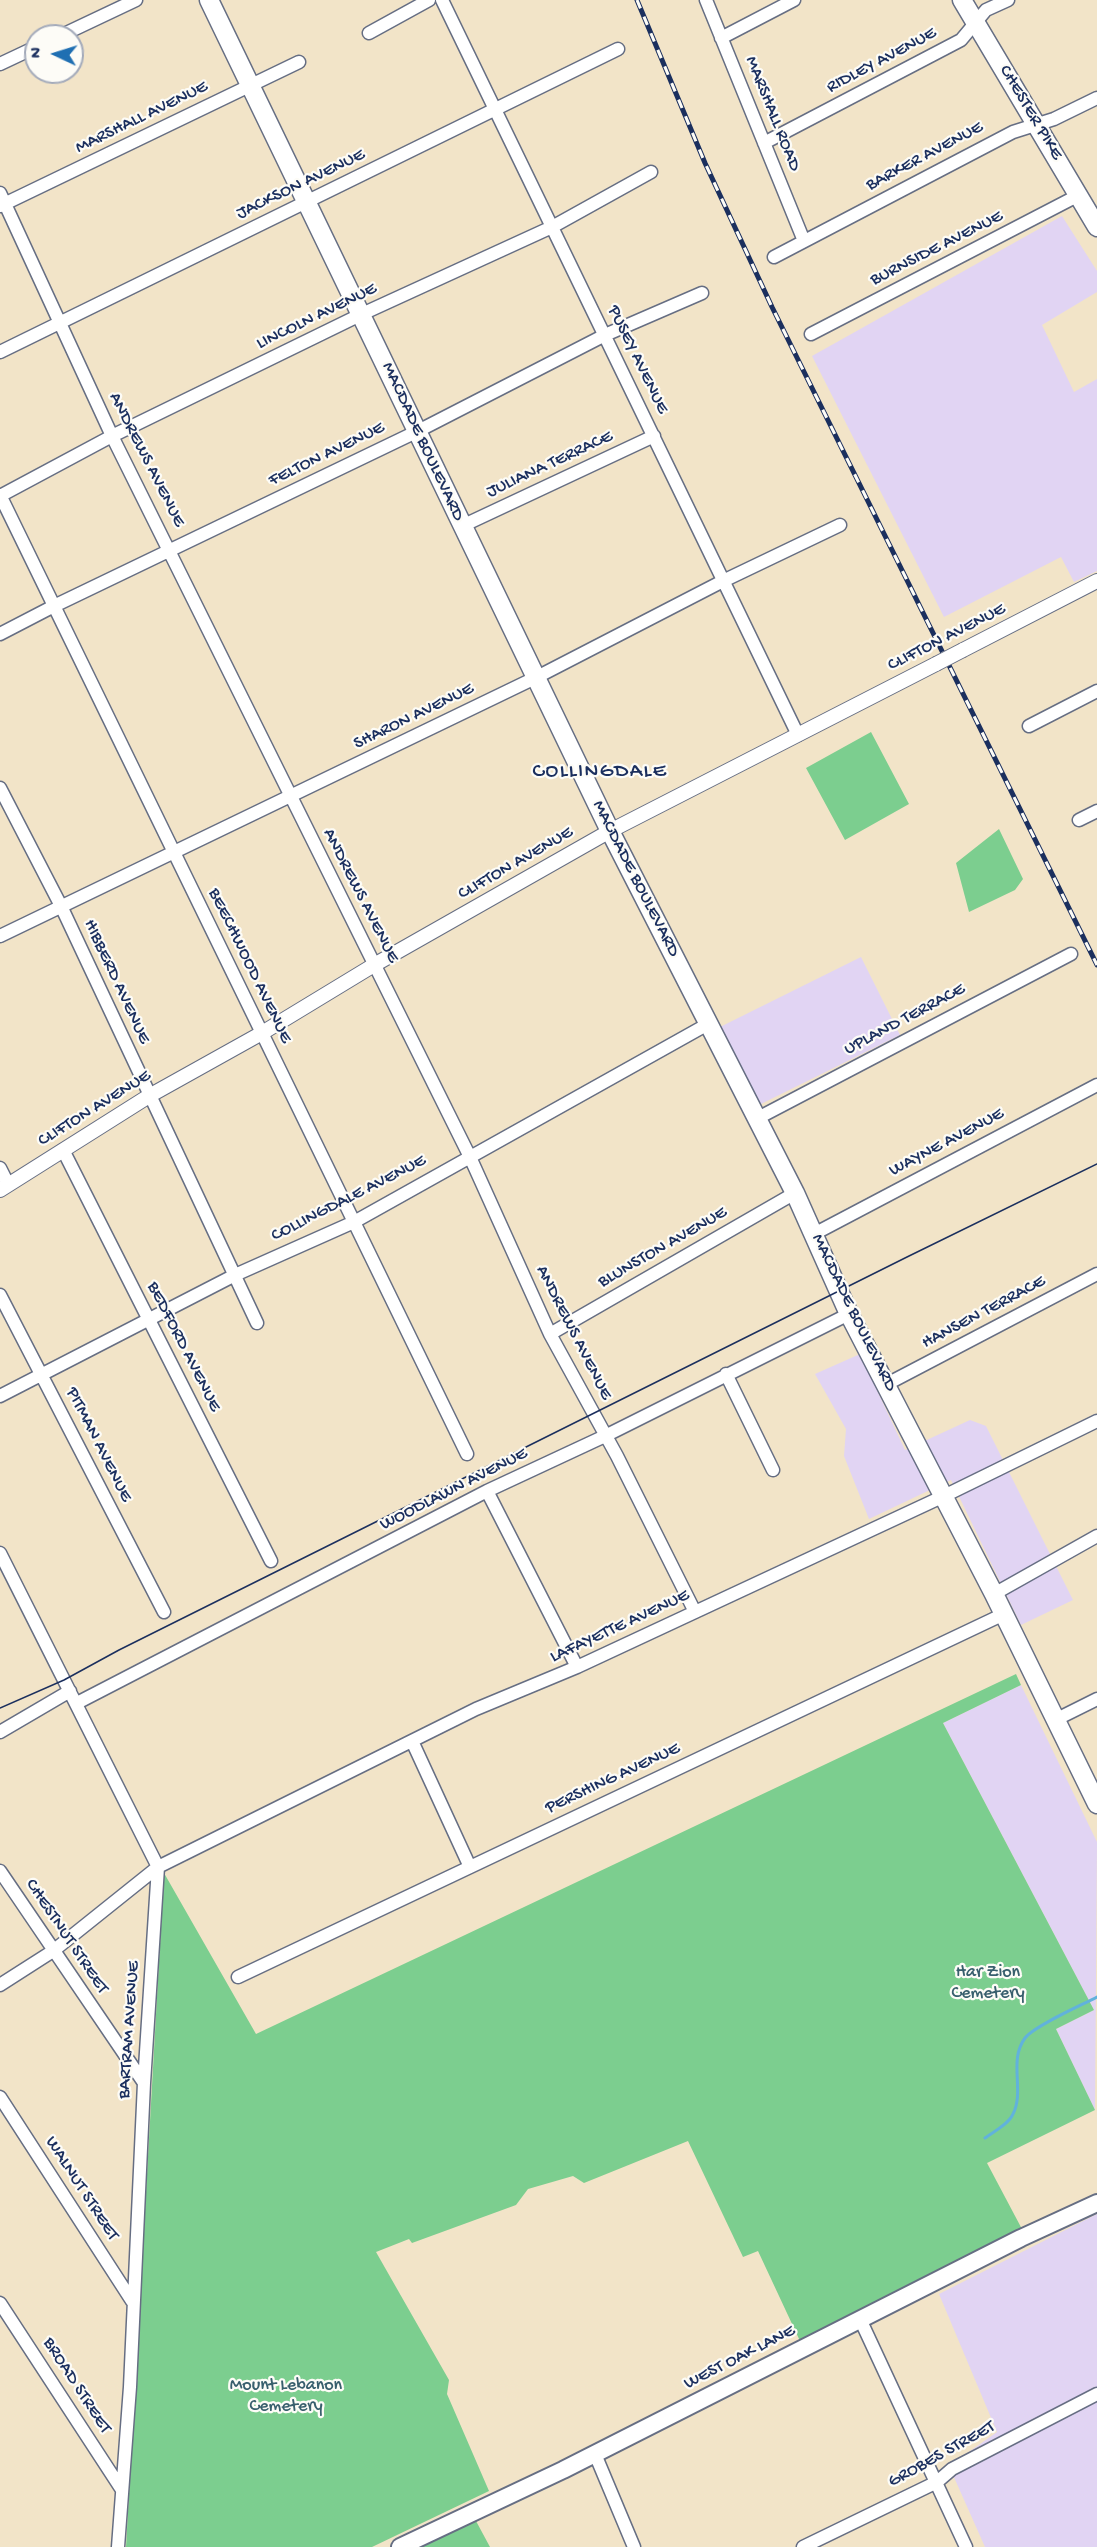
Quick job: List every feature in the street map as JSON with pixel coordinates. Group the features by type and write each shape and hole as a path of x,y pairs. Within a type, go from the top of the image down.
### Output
{"main road":[{"name":"MACDADE BOULEVARD","path":"209,0 610,831 795,1193 849,1314 994,1594 1055,1720"},
{"name":"CHESTER PIKE","path":"962,0 1038,124 1097,227"},
{"path":"1055,1720 1097,1804"},
{"name":"WEST OAK LANE","path":"400,2547 595,2454 1021,2238 1097,2203"}],"street":[{"path":"84,25 136,0"},
{"path":"369,33 429,0"},
{"name":"PUSEY AVENUE","path":"442,0 798,735"},
{"name":"MARSHALL ROAD","path":"706,0 804,241"},
{"path":"721,38 795,0"},
{"name":"RIDLEY AVENUE","path":"764,143 961,40 986,10 1008,0"},
{"name":"JACKSON AVENUE","path":"0,352 618,49"},
{"path":"0,64 24,53"},
{"name":"MARSHALL AVENUE","path":"2,201 299,62"},
{"name":"BARKER AVENUE","path":"774,257 1013,132 1054,119 1097,98"},
{"name":"LINCOLN AVENUE","path":"0,495 112,436 362,314 552,226 651,172"},
{"name":"BURNSIDE AVENUE","path":"811,334 1079,195"},
{"name":"ANDREWS AVENUE","path":"2,201 112,436 470,1157 550,1334 696,1612"},
{"name":"FELTON AVENUE","path":"0,634 418,431 605,335 702,293"},
{"name":"JULIANA TERRACE","path":"462,526 654,436"},
{"name":"BEECHWOOD AVENUE","path":"0,495 467,1454"},
{"name":"SHARON AVENUE","path":"0,936 537,677 723,581 840,525"},
{"name":"CLIFTON AVENUE","path":"4,1187 149,1096 262,1033 374,964 610,831 1097,581"},
{"path":"1029,726 1097,690"},
{"name":"HIBBERD AVENUE","path":"0,788 61,906 257,1323"},
{"path":"1080,820 1097,811"},
{"name":"UPLAND TERRACE","path":"756,1119 1071,954"},
{"name":"COLLINGDALE AVENUE","path":"0,1396 235,1275 354,1221 708,1024"},
{"name":"WAYNE AVENUE","path":"814,1234 1097,1085"},
{"name":"BEDFORD AVENUE","path":"63,1150 271,1562"},
{"path":"0,1168 4,1187"},
{"name":"BLUNSTON AVENUE","path":"550,1334 795,1193"},
{"name":"HANSEN TERRACE","path":"887,1384 1097,1274"},
{"name":"PITMAN AVENUE","path":"0,1294 164,1612"},
{"name":"WOODLAWN AVENUE","path":"77,1703 487,1491 605,1436 849,1314"},
{"path":"726,1374 773,1470"},
{"name":"LAFAYETTE AVENUE","path":"0,1984 52,1951 158,1867 476,1709 577,1667 696,1612 944,1496 1097,1421"},
{"path":"487,1491 577,1667"},
{"path":"994,1594 1097,1536"},
{"name":"BARTRAM AVENUE","path":"0,1553 158,1867 144,2083 140,2199 132,2301 130,2387 118,2547"},
{"name":"PERSHING AVENUE","path":"238,1977 1004,1614"},
{"path":"0,1732 70,1691"},
{"path":"1055,1720 1097,1699"},
{"path":"412,1741 470,1867"},
{"name":"CHESTNUT STREET","path":"0,1871 52,1951 144,2083"},
{"name":"WALNUT STREET","path":"0,2097 132,2301"},
{"name":"BROAD STREET","path":"0,2303 122,2490"},
{"path":"860,2319 966,2547"},
{"name":"GROBES STREET","path":"803,2547 937,2482 952,2469 968,2460 1097,2394"},
{"path":"595,2454 634,2547"}],"shaded area":[{"path":"1062,216 1097,271 1097,292 1042,325 1074,392 1097,379 1097,571 1074,582 1061,557 944,617 812,356"},
{"path":"861,957 900,1035 759,1105 720,1027"},
{"path":"860,1354 905,1450 970,1420 986,1426 1073,1600 1021,1625 951,1480 869,1519 844,1456 846,1429 815,1374"},
{"path":"1021,1685 1097,1842 1095,2110 1056,2029 1094,2010 943,1723"},
{"path":"1097,2214 1097,2547 985,2547 949,2466 997,2432 939,2294"}],"green space":[{"path":"871,732 909,804 845,840 806,768"},
{"path":"999,829 1023,879 1015,890 969,912 956,863"},
{"name":"Mount Lebanon Cemetery","path":"1016,1674 1021,1685 943,1723 1094,2010 1056,2029 1095,2110 987,2163 1023,2231 800,2341 758,2251 743,2257 688,2141 584,2183 573,2176 528,2189 516,2205 412,2243 409,2239 376,2252 449,2380 447,2394 489,2491 372,2547 126,2547 164,1873 256,2034"},
{"path":"476,2521 490,2547 422,2547"}],"waterway":[{"path":"985,2138 1013,2114 1018,2095 1018,2056 1025,2038 1048,2022 1097,1997"}],"tram line":[{"path":"0,1708 64,1680 119,1650 1097,1164"}],"railway":[{"path":"637,0 705,163 772,307 1097,965"}],"district":[{"name":"COLLINGDALE","path":"600,773"}],"park label":[{"name":"Har Zion Cemetery","path":"988,1983"}]}
